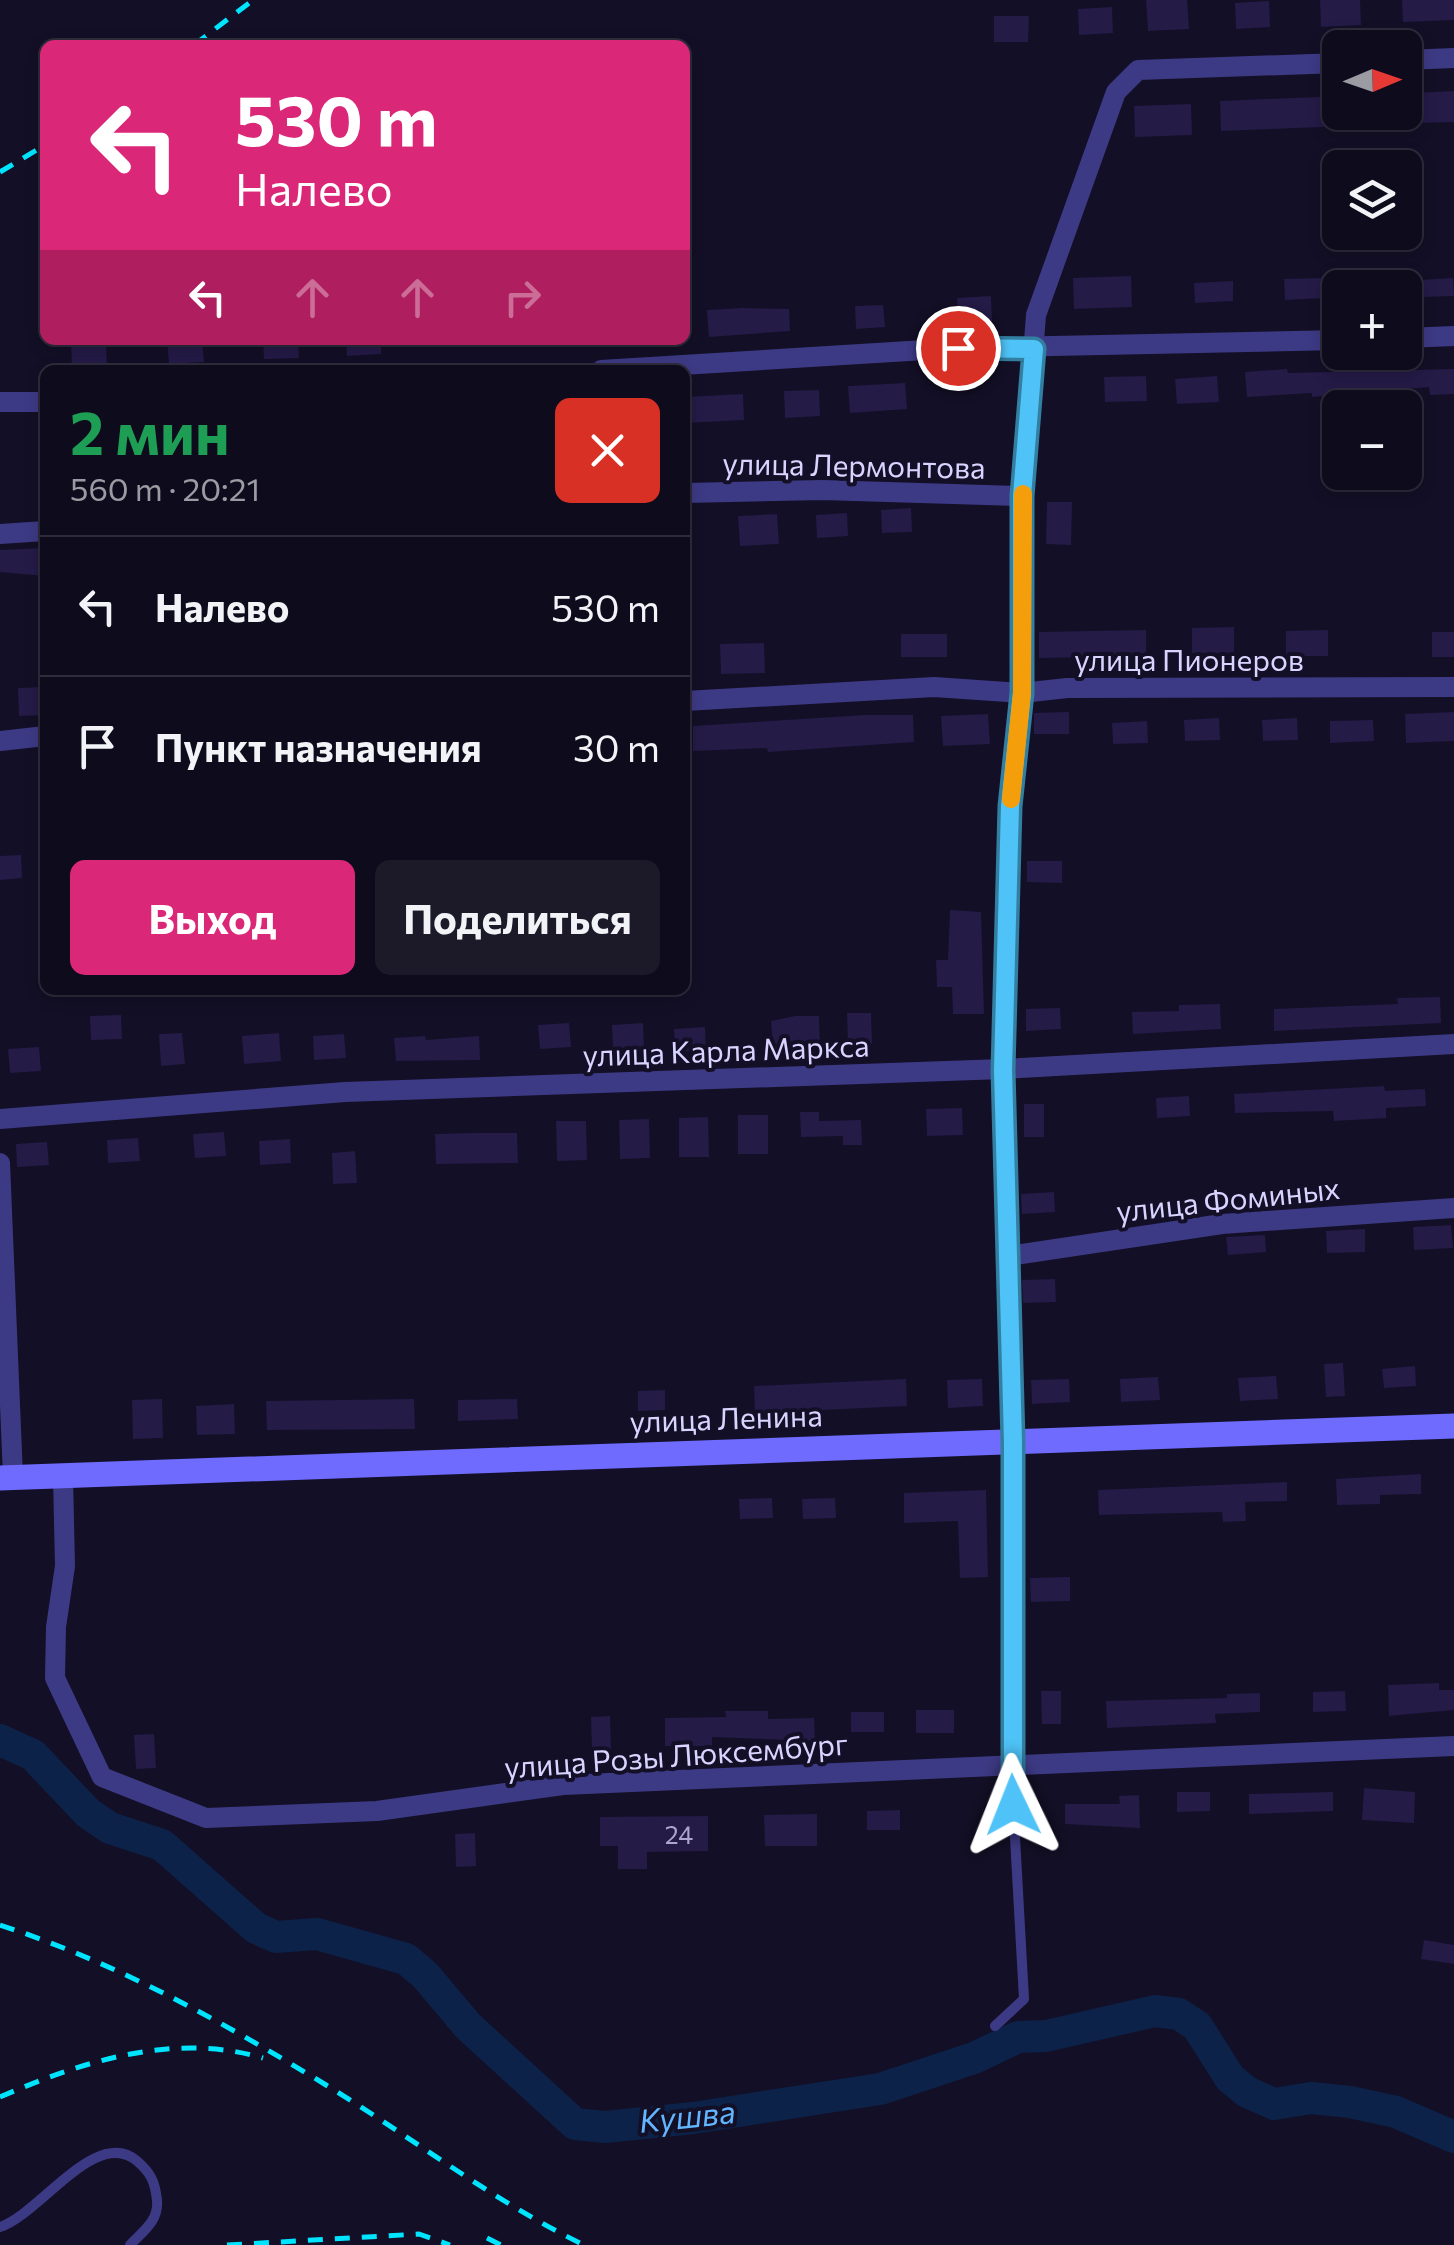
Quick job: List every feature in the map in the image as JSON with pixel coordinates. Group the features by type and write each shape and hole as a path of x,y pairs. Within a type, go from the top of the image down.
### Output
{"main road":[{"name":"улица Ленина","path":"6,1477 1454,1426"}],"street":[{"path":"1422,59 1454,58"},
{"path":"1011,1766 1013,1442 1003,1070 1010,806 1022,693 1022,496 1036,315 1116,92 1138,70 1322,63"},
{"path":"1422,337 1454,336"},
{"path":"682,365 958,348 1322,341"},
{"path":"0,402 40,402"},
{"name":"улица Лермонтова","path":"690,492 822,490 1022,496"},
{"path":"0,534 40,530"},
{"name":"улица Пионеров","path":"690,701 934,687 1022,693 1067,688 1454,687"},
{"path":"0,741 40,737"},
{"name":"улица Карла Маркса","path":"0,1119 345,1092 1003,1070 1454,1044"},
{"path":"0,1164 6,1477"},
{"name":"улица Фоминых","path":"1008,1256 1222,1224 1454,1208"},
{"name":"улица Розы Люксембург","path":"63,1476 64,1566 56,1628 56,1678 102,1777 206,1818 377,1811 562,1786 1454,1746"}],"lane":[{"path":"995,2026 1024,1999 1011,1766"},
{"path":"0,2227 55,2191 87,2159 113,2152 132,2157 156,2181 158,2208 151,2225 130,2245"}],"building":[{"path":"1146,0 1187,0 1189,29 1148,31"},
{"path":"1320,0 1360,0 1361,25 1321,27"},
{"path":"1402,0 1454,0 1454,20 1403,22"},
{"path":"1269,1 1270,27 1236,29 1235,3"},
{"path":"1112,7 1113,33 1079,35 1078,9"},
{"path":"994,16 1029,16 1028,42 994,42"},
{"path":"1454,91 1454,122 1422,123 1422,93"},
{"path":"1322,97 1322,127 1221,131 1220,101"},
{"path":"1191,104 1192,135 1135,137 1134,106"},
{"path":"1131,276 1132,307 1074,309 1073,278"},
{"path":"1322,278 1322,298 1285,300 1284,279"},
{"path":"1453,278 1454,296 1422,297 1422,280"},
{"path":"1233,281 1233,301 1195,303 1194,283"},
{"path":"991,296 992,322 958,324 957,298"},
{"path":"883,305 885,327 856,329 855,306"},
{"path":"789,309 790,331 709,337 707,310"},
{"path":"71,345 106,345 107,365 72,365"},
{"path":"167,345 202,345 204,362 169,364"},
{"path":"263,345 298,345 299,358 264,359"},
{"path":"346,345 381,345 381,354 347,356"},
{"path":"1454,369 1454,394 1430,395 1429,387 1322,390 1322,396 1312,397 1312,393 1247,397 1245,372"},
{"path":"1146,376 1147,401 1105,402 1104,377"},
{"path":"1217,376 1219,402 1177,404 1175,379"},
{"path":"905,383 907,409 850,413 848,386"},
{"path":"819,390 820,416 785,418 784,391"},
{"path":"743,394 744,420 690,423 690,397"},
{"path":"1047,502 1072,502 1071,545 1046,544"},
{"path":"911,508 912,532 882,533 881,510"},
{"path":"847,513 848,536 817,538 816,515"},
{"path":"777,514 779,544 740,546 738,516"},
{"path":"40,548 40,576 0,572 0,550"},
{"path":"1234,627 1234,653 1192,653 1192,628"},
{"path":"1146,630 1146,656 1039,658 1039,632"},
{"path":"1328,630 1328,656 1286,656 1286,631"},
{"path":"1432,632 1454,632 1454,657 1432,657"},
{"path":"901,634 947,634 947,657 901,657"},
{"path":"764,643 765,673 721,674 720,644"},
{"path":"40,687 40,715 19,716 18,688"},
{"path":"1069,712 1069,734 1034,734 1034,713"},
{"path":"1454,712 1454,741 1406,743 1405,714"},
{"path":"988,714 990,744 943,746 941,716"},
{"path":"913,715 914,742 768,752 767,748 693,751 693,726"},
{"path":"1219,718 1220,740 1185,741 1184,720"},
{"path":"1297,718 1298,740 1263,741 1262,720"},
{"path":"1373,720 1374,741 1330,743 1330,721"},
{"path":"1147,721 1148,743 1113,744 1112,723"},
{"path":"21,855 22,878 0,880 0,856"},
{"path":"1027,861 1062,861 1062,883 1027,882"},
{"path":"950,910 981,912 984,1014 953,1014 952,987 937,987 936,960 948,960"},
{"path":"1440,997 1441,1023 1274,1031 1274,1009 1398,1004 1397,998"},
{"path":"1220,1004 1221,1029 1133,1034 1132,1012 1179,1011 1179,1005"},
{"path":"1060,1008 1061,1029 1026,1031 1026,1009"},
{"path":"847,1013 871,1013 872,1044 848,1045"},
{"path":"121,1015 122,1039 91,1040 90,1016"},
{"path":"819,1016 820,1047 773,1046 771,1021"},
{"path":"569,1023 571,1047 540,1049 538,1025"},
{"path":"643,1023 644,1047 613,1049 612,1025"},
{"path":"705,1027 706,1050 675,1052 674,1029"},
{"path":"182,1033 185,1064 161,1066 159,1034"},
{"path":"279,1033 281,1061 244,1064 242,1036"},
{"path":"344,1034 346,1058 314,1060 313,1036"},
{"path":"425,1036 426,1040 479,1036 480,1060 396,1061 394,1038"},
{"path":"39,1047 41,1071 10,1073 8,1049"},
{"path":"1384,1086 1385,1091 1425,1089 1426,1106 1386,1108 1386,1118 1334,1121 1333,1111 1235,1113 1234,1094"},
{"path":"1189,1096 1190,1116 1157,1118 1156,1098"},
{"path":"1024,1104 1044,1104 1044,1137 1024,1137"},
{"path":"962,1108 963,1135 927,1136 926,1109"},
{"path":"800,1112 819,1112 819,1121 861,1120 862,1145 843,1145 843,1136 801,1137"},
{"path":"738,1115 768,1115 768,1154 738,1154"},
{"path":"708,1117 709,1157 679,1157 679,1118"},
{"path":"649,1119 650,1158 620,1159 619,1120"},
{"path":"556,1121 586,1121 587,1160 557,1161"},
{"path":"224,1132 226,1156 195,1158 193,1134"},
{"path":"517,1133 518,1163 436,1164 435,1134"},
{"path":"138,1138 140,1161 108,1163 107,1140"},
{"path":"290,1139 291,1163 260,1165 259,1141"},
{"path":"47,1142 49,1165 17,1167 16,1144"},
{"path":"355,1151 357,1183 333,1184 332,1153"},
{"path":"1054,1192 1055,1212 1022,1214 1021,1194"},
{"path":"1451,1225 1453,1248 1414,1250 1413,1227"},
{"path":"1365,1229 1365,1252 1327,1253 1326,1231"},
{"path":"1265,1235 1266,1252 1228,1255 1226,1237"},
{"path":"1055,1279 1056,1302 1023,1303 1022,1280"},
{"path":"1343,1363 1345,1396 1326,1397 1324,1364"},
{"path":"1415,1366 1416,1386 1384,1388 1382,1369"},
{"path":"1276,1376 1278,1399 1240,1401 1238,1378"},
{"path":"1158,1377 1160,1400 1121,1402 1120,1379"},
{"path":"906,1379 907,1406 755,1413 754,1386"},
{"path":"982,1379 983,1406 948,1408 947,1380"},
{"path":"1069,1379 1070,1402 1032,1404 1031,1380"},
{"path":"665,1390 665,1410 638,1411 638,1391"},
{"path":"162,1399 163,1438 133,1439 132,1400"},
{"path":"414,1399 415,1429 267,1430 266,1401"},
{"path":"517,1399 518,1419 458,1421 458,1400"},
{"path":"234,1404 235,1434 197,1435 196,1406"},
{"path":"1421,1474 1421,1494 1380,1495 1380,1504 1337,1505 1336,1479"},
{"path":"1287,1482 1287,1501 1245,1502 1246,1521 1223,1522 1222,1512 1099,1515 1098,1490"},
{"path":"986,1490 988,1577 960,1578 958,1521 904,1523 904,1493"},
{"path":"772,1498 773,1518 740,1519 739,1499"},
{"path":"835,1498 836,1518 803,1519 802,1499"},
{"path":"1070,1577 1070,1601 1031,1602 1030,1578"},
{"path":"1439,1683 1439,1690 1454,1690 1454,1710 1389,1716 1388,1685"},
{"path":"1041,1691 1061,1691 1061,1724 1042,1724"},
{"path":"1345,1691 1346,1711 1313,1712 1313,1692"},
{"path":"1260,1693 1260,1712 1215,1714 1216,1723 1107,1728 1106,1701 1227,1698 1227,1694"},
{"path":"916,1710 954,1710 954,1733 916,1733"},
{"path":"725,1711 768,1711 768,1719 814,1718 815,1741 712,1737 712,1746 665,1746 665,1718 726,1717"},
{"path":"851,1712 884,1712 884,1732 851,1732"},
{"path":"610,1716 611,1749 592,1750 591,1717"},
{"path":"154,1734 156,1768 136,1769 134,1735"},
{"path":"1364,1788 1415,1792 1414,1823 1362,1820"},
{"path":"1177,1792 1210,1792 1210,1811 1177,1812"},
{"path":"1333,1792 1333,1811 1249,1814 1249,1794"},
{"path":"1139,1795 1140,1828 1065,1824 1065,1804 1120,1804 1119,1796"},
{"path":"900,1810 900,1830 867,1830 867,1811"},
{"path":"817,1814 817,1846 765,1846 764,1815"},
{"path":"708,1816 708,1851 647,1852 647,1869 618,1869 618,1846 600,1846 600,1817"},
{"path":"475,1833 476,1866 456,1867 455,1834"},
{"path":"1424,1940 1454,1945 1454,1964 1421,1959"}],"waterway":[{"name":"Кушва","path":"0,1740 33,1755 88,1813 110,1828 162,1845 256,1928 276,1937 317,1934 406,1959 425,1975 468,2026 575,2124 605,2127 693,2118 880,2089 974,2058 1018,2037 1046,2036 1155,2011 1179,2014 1197,2026 1230,2078 1247,2092 1274,2104 1311,2098 1350,2102 1396,2112 1454,2137"}],"railway":[{"path":"201,40 253,0"},
{"path":"0,172 40,148"},
{"path":"0,1925 86,1957 208,2016 326,2085 485,2189 584,2245"},
{"path":"0,2097 64,2072 129,2054 196,2048 263,2058"},
{"path":"227,2245 419,2234 450,2245"},
{"path":"487,2238 501,2245"}],"slow traffic":[{"path":"1011,799 1022,693 1019,642 1023,494"}],"route":[{"path":"958,348 1034,349 1022,496 1022,693 1010,806 1003,1070 1013,1442 1013,1805"}]}
